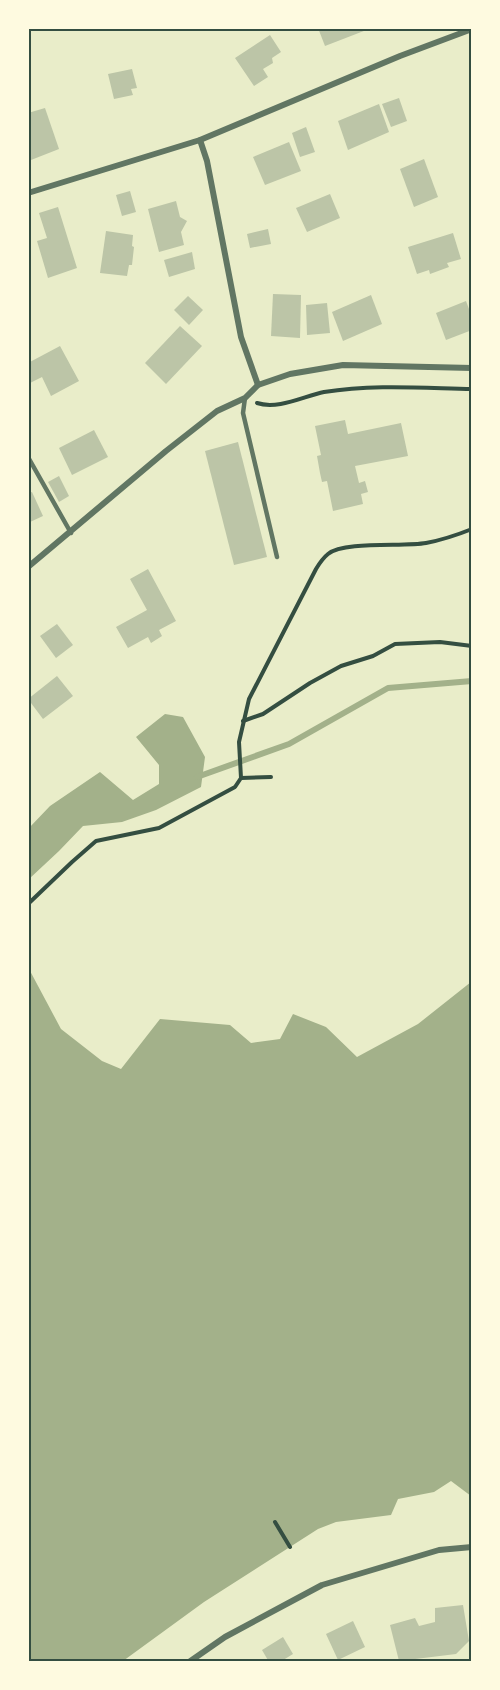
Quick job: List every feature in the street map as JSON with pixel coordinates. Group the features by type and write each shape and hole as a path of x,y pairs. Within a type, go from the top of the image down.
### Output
{"street":[{"path":"28,193 200,140 400,56 471,29"},
{"path":"200,140 207,161 242,338 258,385"},
{"path":"28,567 166,451 217,411 245,398 258,385 290,374 343,365 471,368"},
{"path":"189,1662 225,1637 322,1585 439,1550 471,1547"}],"lane":[{"path":"245,398 243,413 277,557"},
{"path":"28,457 71,532"}],"path":[{"path":"245,398 264,405 317,394 371,387 471,388"},
{"path":"28,904 96,841 159,828 235,787 241,778 239,742 242,721 249,699 315,569 329,554 338,550 360,547 425,543 471,529"},
{"path":"242,721 263,714 341,666 373,656 394,644 440,642 471,646"},
{"path":"241,778 271,777"},
{"path":"275,1522 290,1547"}],"shaded area":[{"path":"165,714 183,717 205,757 201,787 156,810 122,822 83,826 29,879 29,828 50,806 100,772 133,800 159,784 159,765 136,737"},
{"path":"29,969 61,1029 102,1061 121,1069 160,1019 230,1025 251,1043 280,1039 293,1014 326,1027 357,1057 418,1024 471,982 471,1496 451,1481 434,1492 398,1499 391,1515 336,1522 318,1529 204,1602 123,1661 29,1661"}],"building":[{"path":"318,28 369,28 369,29 325,46"},
{"path":"270,35 281,52 272,58 273,63 263,69 268,77 254,86 235,58"},
{"path":"132,69 137,88 131,89 133,95 114,99 108,74"},
{"path":"399,98 407,121 391,127 382,104"},
{"path":"379,104 389,132 348,150 338,121"},
{"path":"45,108 59,149 31,160 28,150 28,113"},
{"path":"306,127 315,152 300,157 292,133"},
{"path":"289,142 301,171 265,185 253,157"},
{"path":"424,159 438,197 414,207 400,169"},
{"path":"130,191 136,212 122,216 116,195"},
{"path":"330,194 340,218 307,232 296,208"},
{"path":"176,201 180,217 187,221 181,232 184,245 159,252 148,209"},
{"path":"58,207 77,268 48,278 37,241 47,238 39,213"},
{"path":"268,229 271,244 250,248 247,234"},
{"path":"106,231 133,235 132,265 129,265 127,276 100,273"},
{"path":"453,233 461,259 447,263 449,267 430,274 429,270 417,274 408,247"},
{"path":"192,252 195,269 169,277 164,260"},
{"path":"273,294 301,295 300,338 271,336"},
{"path":"371,295 382,324 343,341 332,312"},
{"path":"188,296 203,310 189,325 174,310"},
{"path":"466,301 472,317 472,330 446,340 436,313"},
{"path":"327,303 330,333 307,335 306,305"},
{"path":"180,326 202,346 166,384 145,363"},
{"path":"60,346 79,381 51,396 42,377 28,384 28,363"},
{"path":"345,420 348,434 401,423 408,456 355,466 359,483 365,481 368,492 361,494 363,504 333,511 327,481 322,482 320,473 317,456 321,455 315,426"},
{"path":"94,430 108,457 72,475 59,448"},
{"path":"238,442 267,557 234,565 205,451"},
{"path":"59,476 69,496 59,502 48,482"},
{"path":"32,492 43,516 30,522 28,493"},
{"path":"148,569 176,621 159,630 162,636 151,643 148,637 128,648 116,627 147,610 130,579"},
{"path":"57,624 73,645 56,658 40,636"},
{"path":"57,676 73,696 43,719 28,699"},
{"path":"463,1605 469,1641 456,1654 399,1661 390,1625 415,1618 419,1626 435,1622 435,1608"},
{"path":"353,1621 365,1647 338,1660 326,1634"},
{"path":"283,1637 293,1654 280,1662 269,1662 262,1650"}],"waterway":[{"path":"197,777 289,744 388,688 472,681"}]}
